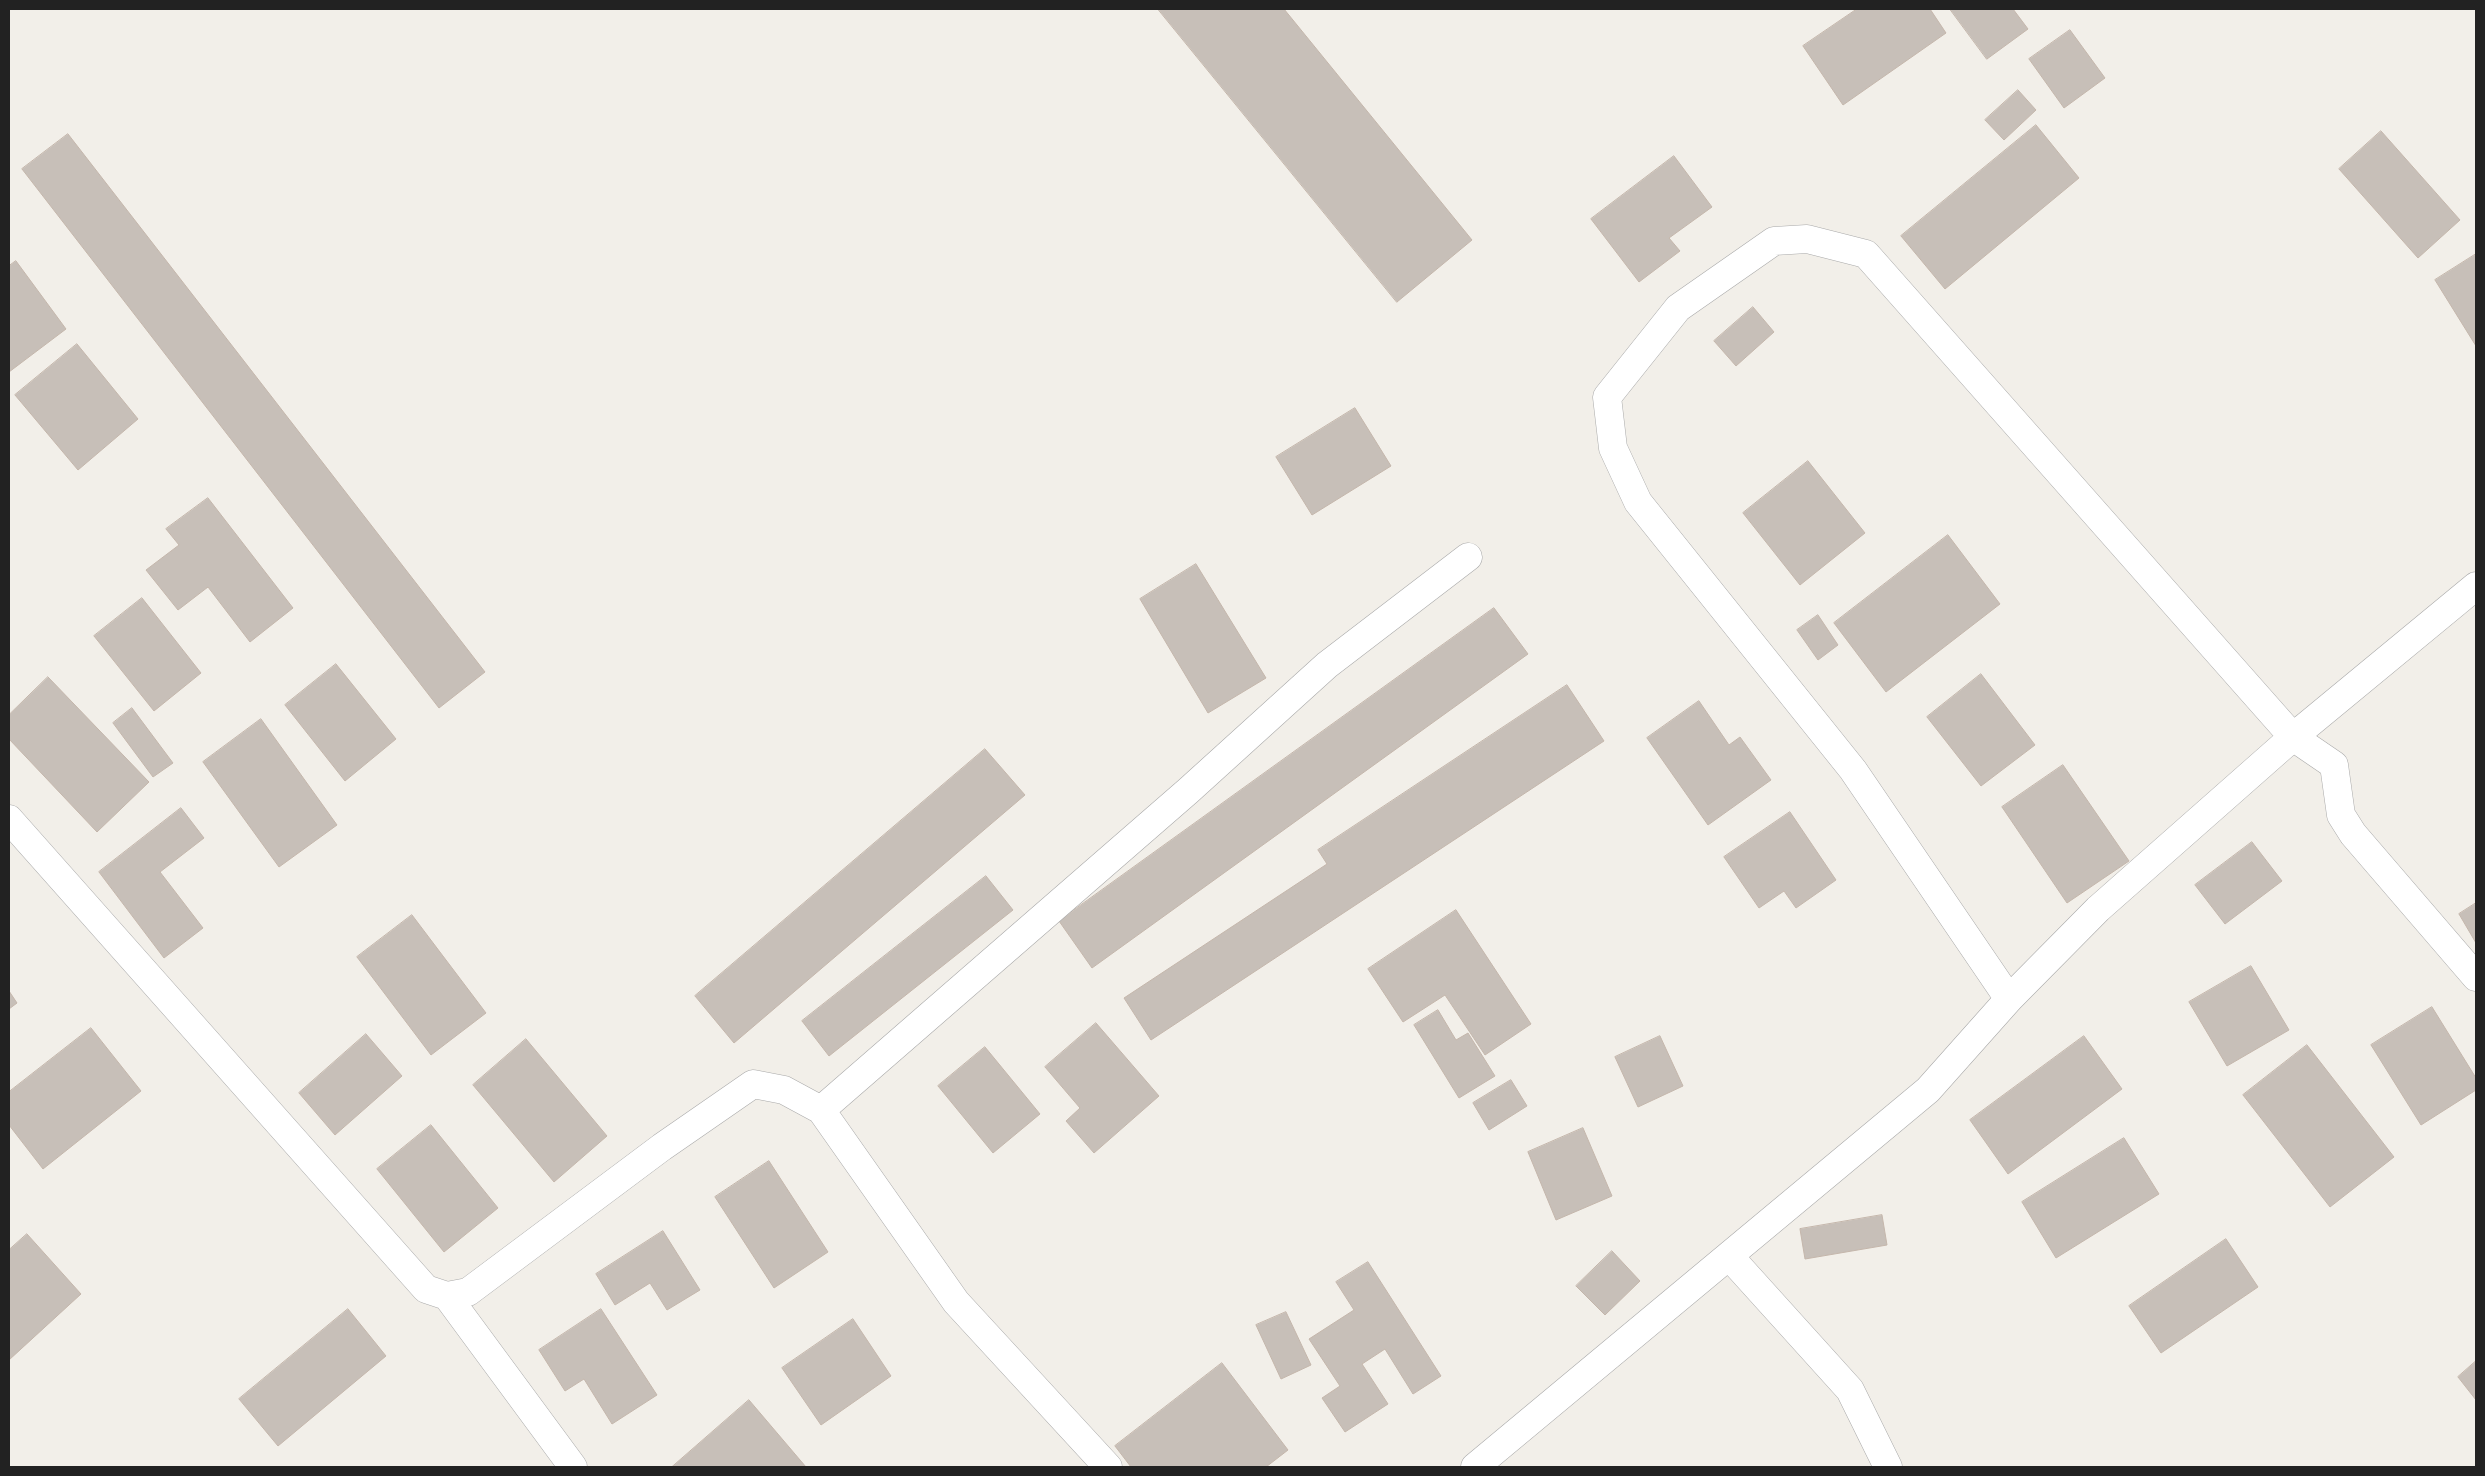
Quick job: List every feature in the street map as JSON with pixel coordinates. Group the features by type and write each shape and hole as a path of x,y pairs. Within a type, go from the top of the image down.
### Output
{"street":[{"path":"2009,999 1853,770 1638,502 1613,448 1607,397 1678,308 1774,241 1807,239 1866,254 2293,737 2334,765 2341,815 2353,834 2476,977"},
{"path":"821,1110 1188,791 1327,665 1468,557"},
{"path":"1475,1467 1928,1090 2009,999 2098,909 2293,737 2476,586"},
{"path":"9,819 426,1289 447,1296 468,1292 662,1147 753,1084 784,1090 821,1110 956,1302 1108,1467"},
{"path":"1729,1256 1850,1390 1888,1467"},
{"path":"447,1296 573,1467"}],"building":[{"path":"1158,9 1284,9 1472,240 1397,302"},
{"path":"1857,9 1930,9 1946,33 1843,105 1803,46"},
{"path":"1950,9 2013,9 2028,29 1987,59"},
{"path":"2070,30 2105,78 2064,108 2029,59"},
{"path":"2018,90 2036,110 2004,140 1985,120"},
{"path":"2036,125 2079,178 1945,289 1901,236"},
{"path":"2381,131 2460,220 2418,258 2339,169"},
{"path":"68,134 485,672 439,708 22,169"},
{"path":"1674,156 1712,207 1669,238 1680,251 1639,282 1591,219"},
{"path":"2476,254 2476,346 2435,280"},
{"path":"16,261 66,329 9,372 9,266"},
{"path":"1753,307 1774,332 1736,366 1714,341"},
{"path":"77,344 138,419 78,470 15,395"},
{"path":"1355,408 1391,466 1312,515 1276,457"},
{"path":"1808,461 1865,533 1800,585 1743,513"},
{"path":"208,498 293,608 250,642 208,587 178,610 146,570 179,545 166,529"},
{"path":"1948,535 2000,604 1886,692 1834,623"},
{"path":"1196,564 1266,678 1208,713 1140,599"},
{"path":"142,598 201,673 154,711 94,636"},
{"path":"1494,608 1528,654 1092,968 1059,921"},
{"path":"1818,615 1838,645 1818,660 1797,630"},
{"path":"336,664 396,739 345,781 285,705"},
{"path":"1981,674 2035,745 1981,786 1927,717"},
{"path":"48,677 149,782 97,832 9,739 9,715"},
{"path":"1567,685 1604,741 1151,1040 1124,998 1327,864 1318,850"},
{"path":"1699,701 1729,745 1740,737 1771,780 1708,825 1647,738"},
{"path":"132,708 173,763 153,777 113,723"},
{"path":"261,719 337,825 279,867 203,762"},
{"path":"985,749 1025,795 734,1043 695,996"},
{"path":"2063,765 2129,861 2067,903 2002,807"},
{"path":"181,808 204,838 160,872 203,928 164,958 99,872"},
{"path":"1790,812 1836,880 1796,908 1784,891 1759,908 1724,857"},
{"path":"2252,842 2282,881 2225,924 2195,885"},
{"path":"986,876 1013,910 829,1056 802,1021"},
{"path":"2476,903 2476,943 2459,914"},
{"path":"1456,910 1531,1024 1485,1055 1445,995 1403,1022 1368,969"},
{"path":"412,915 486,1013 431,1055 357,957"},
{"path":"2251,966 2289,1030 2227,1066 2189,1002"},
{"path":"9,991 17,1003 9,1009"},
{"path":"2432,1007 2476,1078 2476,1090 2421,1125 2371,1045"},
{"path":"1438,1010 1456,1040 1468,1033 1495,1076 1459,1098 1414,1025"},
{"path":"1096,1023 1159,1096 1094,1153 1066,1121 1080,1108 1045,1067"},
{"path":"91,1028 141,1091 43,1169 9,1125 9,1092"},
{"path":"366,1034 402,1076 335,1135 299,1093"},
{"path":"1660,1036 1683,1086 1638,1107 1615,1057"},
{"path":"2084,1036 2122,1089 2008,1174 1970,1120"},
{"path":"526,1039 607,1136 554,1182 473,1085"},
{"path":"2307,1045 2394,1157 2330,1207 2243,1095"},
{"path":"985,1047 1040,1114 993,1153 938,1086"},
{"path":"1511,1080 1527,1106 1489,1130 1473,1103"},
{"path":"431,1125 498,1208 444,1252 377,1169"},
{"path":"1583,1128 1612,1196 1556,1220 1528,1152"},
{"path":"2124,1138 2159,1194 2056,1258 2022,1202"},
{"path":"769,1161 828,1252 774,1288 715,1197"},
{"path":"1882,1215 1887,1245 1805,1259 1800,1229"},
{"path":"663,1231 700,1290 667,1310 650,1283 615,1305 596,1274"},
{"path":"27,1234 81,1294 9,1360 9,1250"},
{"path":"2226,1239 2258,1287 2161,1353 2129,1306"},
{"path":"1612,1251 1640,1281 1605,1315 1576,1286"},
{"path":"1368,1262 1441,1376 1413,1394 1385,1349 1362,1364 1388,1404 1345,1432 1322,1398 1340,1386 1309,1339 1354,1310 1336,1282"},
{"path":"348,1309 386,1356 278,1446 239,1399"},
{"path":"601,1309 657,1395 612,1424 584,1379 565,1391 539,1350"},
{"path":"1286,1312 1311,1365 1281,1379 1256,1325"},
{"path":"853,1319 891,1376 821,1425 782,1368"},
{"path":"2476,1361 2476,1400 2458,1377"},
{"path":"1222,1363 1288,1450 1266,1467 1131,1467 1115,1446"},
{"path":"749,1400 806,1467 672,1467"}]}
